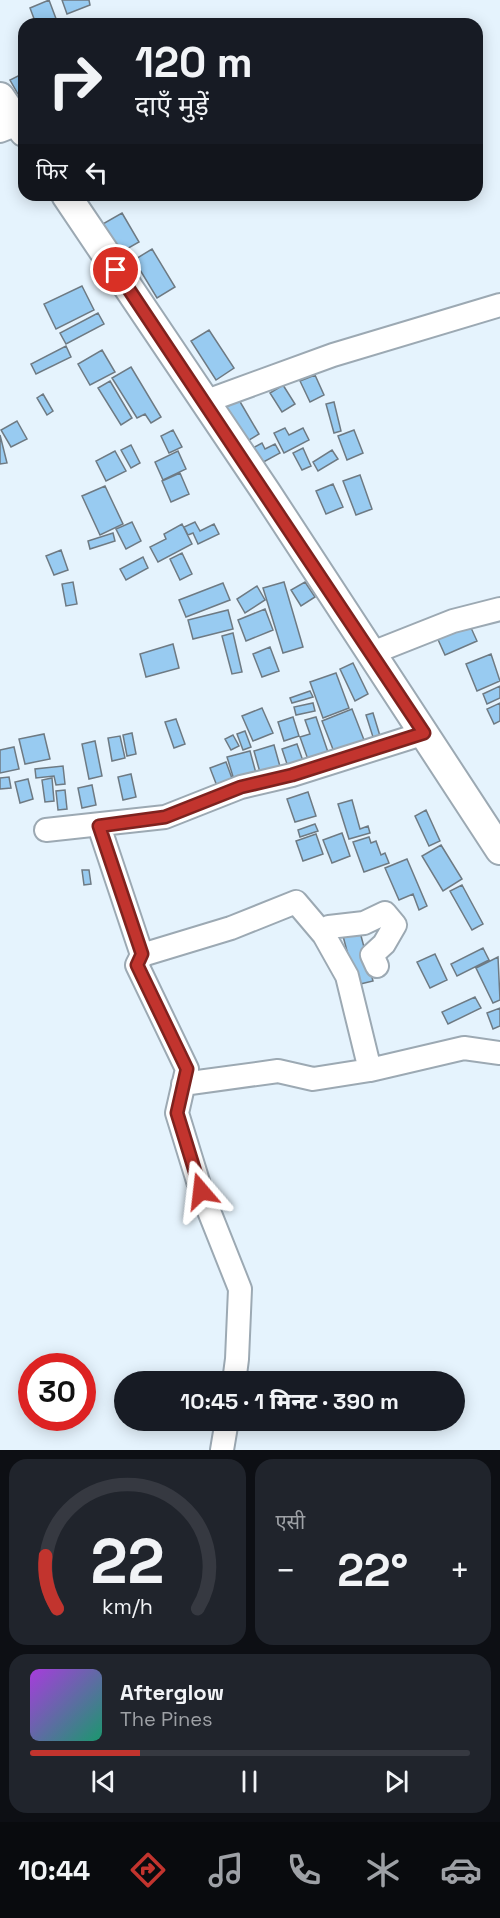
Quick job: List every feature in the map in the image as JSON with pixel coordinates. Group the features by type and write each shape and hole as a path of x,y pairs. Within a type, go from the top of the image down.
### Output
{"street":[{"path":"0,96 14,129"},
{"path":"70,201 372,653 500,850"},
{"path":"204,402 333,355 500,305"},
{"path":"372,653 453,621 500,609"},
{"path":"46,830 165,817 241,787 292,775 424,733"},
{"path":"99,826 142,954 137,965 187,1069 177,1113 201,1191 240,1290 235,1371"},
{"path":"142,954 231,928 296,902 324,936 347,976 370,1070"},
{"path":"324,936 329,927 364,924 385,914 395,925 384,944 372,956 377,966"},
{"path":"183,1084 278,1071 313,1079 370,1070 464,1048 500,1053"},
{"path":"222,1450 225,1431"}],"building":[{"path":"49,0 56,18 34,18 30,8"},
{"path":"62,0 89,0 90,5 67,14"},
{"path":"18,76 18,94 10,80"},
{"path":"122,213 139,242 118,254 101,225"},
{"path":"152,249 175,287 157,298 134,260"},
{"path":"82,286 94,310 56,329 44,304"},
{"path":"98,313 104,324 66,344 60,333"},
{"path":"209,330 234,368 216,380 191,341"},
{"path":"66,346 71,357 36,374 31,364"},
{"path":"102,350 115,372 90,385 78,364"},
{"path":"131,367 161,417 151,423 145,414 137,418 112,378"},
{"path":"315,375 324,395 310,402 300,381"},
{"path":"110,381 132,418 121,425 98,388"},
{"path":"283,385 295,404 282,412 270,393"},
{"path":"43,394 53,411 47,415 37,398"},
{"path":"239,400 259,434 241,445 221,410"},
{"path":"334,402 341,431 334,433 326,404"},
{"path":"17,421 27,439 11,447 1,430"},
{"path":"285,428 289,435 303,428 309,440 284,453 274,433"},
{"path":"173,430 182,447 169,453 161,436"},
{"path":"354,430 363,453 347,460 338,436"},
{"path":"0,435 7,463 0,464"},
{"path":"262,443 265,449 275,444 280,453 258,465 249,450"},
{"path":"131,445 140,463 131,468 121,450"},
{"path":"303,448 311,466 302,470 293,453"},
{"path":"332,450 338,459 318,471 313,462"},
{"path":"115,451 126,471 106,481 96,461"},
{"path":"178,451 186,469 163,480 155,462"},
{"path":"180,473 189,494 171,502 162,481"},
{"path":"360,475 372,509 356,515 343,481"},
{"path":"333,484 343,507 326,514 316,491"},
{"path":"105,486 123,524 100,535 82,496"},
{"path":"132,522 141,541 126,549 116,529"},
{"path":"195,522 200,531 214,524 219,534 198,544 193,533 188,535 184,527"},
{"path":"182,524 192,544 158,562 150,547 166,539 164,534"},
{"path":"113,533 115,541 90,549 88,541"},
{"path":"61,550 68,570 54,575 46,556"},
{"path":"182,553 192,574 180,580 170,559"},
{"path":"143,557 148,568 126,580 120,569"},
{"path":"73,582 77,604 66,606 62,584"},
{"path":"284,582 303,647 283,653 263,588"},
{"path":"305,582 315,597 301,606 291,590"},
{"path":"223,583 230,600 186,617 179,600"},
{"path":"257,586 265,600 245,613 237,599"},
{"path":"265,609 273,630 246,641 238,620"},
{"path":"228,610 233,629 193,639 188,620"},
{"path":"467,619 477,641 445,655 435,633"},
{"path":"233,633 242,672 232,674 222,636"},
{"path":"173,644 179,668 146,677 140,654"},
{"path":"270,647 279,671 262,677 253,654"},
{"path":"491,654 500,681 477,691 466,664"},
{"path":"353,663 368,694 355,701 340,669"},
{"path":"336,673 349,708 323,718 310,682"},
{"path":"500,686 500,698 487,704 483,694"},
{"path":"310,691 313,697 292,703 290,698"},
{"path":"313,703 315,711 296,715 294,707"},
{"path":"500,703 500,721 494,724 487,709"},
{"path":"262,708 273,733 253,741 242,716"},
{"path":"352,709 366,745 336,757 322,721"},
{"path":"373,713 380,736 373,737 366,715"},
{"path":"293,717 299,736 284,741 278,722"},
{"path":"316,717 331,761 311,768 300,737 310,734 305,720"},
{"path":"176,719 185,744 174,748 165,722"},
{"path":"245,731 251,747 243,750 237,734"},
{"path":"132,733 136,754 127,756 123,735"},
{"path":"44,734 50,759 25,764 19,739"},
{"path":"233,735 239,746 231,750 225,739"},
{"path":"120,736 125,758 112,761 108,738"},
{"path":"95,741 102,776 89,779 82,744"},
{"path":"297,744 303,761 288,767 282,749"},
{"path":"274,745 281,770 261,776 254,751"},
{"path":"14,747 19,769 0,773 0,750"},
{"path":"250,751 257,777 235,783 227,757"},
{"path":"226,762 233,781 217,786 210,768"},
{"path":"63,766 65,784 56,785 54,776 36,778 35,769"},
{"path":"131,774 136,797 123,800 118,777"},
{"path":"9,777 11,788 0,789 0,778"},
{"path":"52,778 54,801 45,802 42,780"},
{"path":"28,779 33,799 20,803 15,782"},
{"path":"92,785 96,805 82,808 78,788"},
{"path":"65,790 67,809 58,810 56,791"},
{"path":"308,792 316,816 295,822 287,799"},
{"path":"352,800 360,829 368,826 370,833 349,839 338,804"},
{"path":"426,810 440,841 429,846 415,816"},
{"path":"315,824 318,831 300,837 298,830"},
{"path":"342,833 350,856 332,863 323,840"},
{"path":"316,834 323,854 303,861 296,841"},
{"path":"369,837 371,843 376,841 381,855 385,853 389,863 364,872 353,842"},
{"path":"441,845 462,879 443,891 422,856"},
{"path":"407,859 427,906 419,910 413,894 399,900 385,868"},
{"path":"82,870 89,870 91,884 84,885"},
{"path":"462,885 483,924 472,930 450,891"},
{"path":"360,932 373,981 356,985 343,936"},
{"path":"483,948 489,960 457,976 451,964"},
{"path":"435,954 447,980 430,988 417,962"},
{"path":"498,957 500,1000 493,1003 476,968"},
{"path":"475,997 481,1008 448,1024 442,1012"},
{"path":"500,1008 500,1026 493,1029 487,1013"}],"route":[{"path":"116,270 266,492 424,733 292,775 241,787 165,817 99,826 142,954 137,965 187,1069 177,1113 201,1191"}]}
